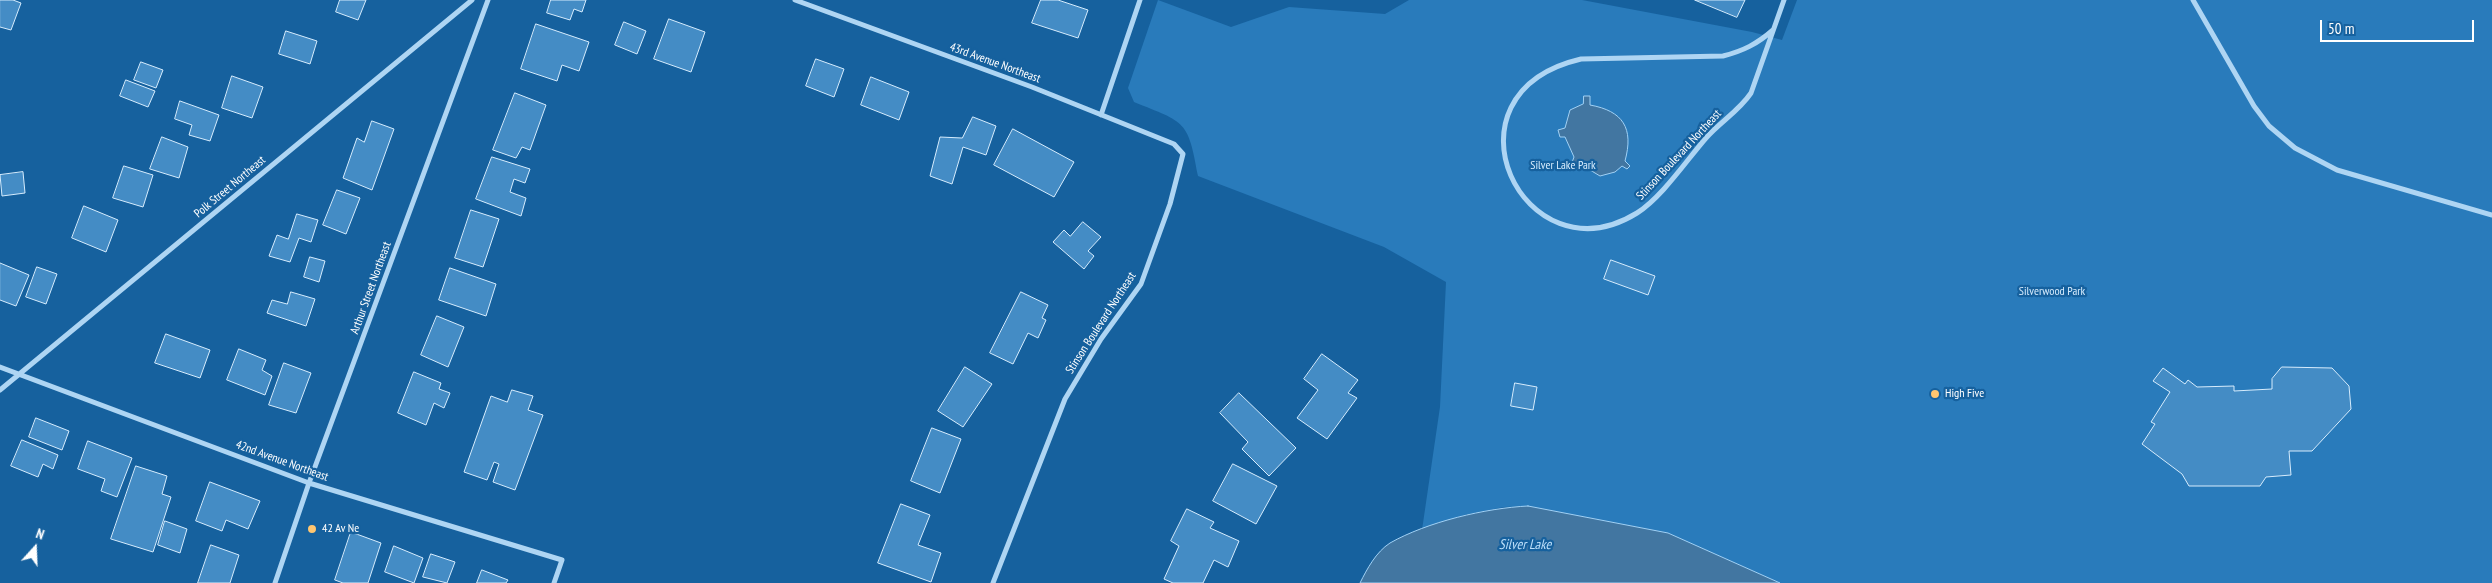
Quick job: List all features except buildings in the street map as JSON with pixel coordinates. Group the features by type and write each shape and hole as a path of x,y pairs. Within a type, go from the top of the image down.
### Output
{"street":[{"name":"Polk Street Northeast","path":"0,390 472,0"},
{"name":"Arthur Street Northeast","path":"275,583 309,483 488,0"},
{"name":"43rd Avenue Northeast","path":"795,0 1101,115 1174,144 1183,154"},
{"path":"1101,115 1140,0"},
{"name":"Stinson Boulevard Northeast","path":"1773,30 1758,43 1742,51 1723,56 1581,59 1560,64 1542,73 1523,89 1512,105 1505,127 1502,148 1507,171 1516,188 1539,213 1556,222 1576,227 1599,228 1618,223 1638,212 1654,198 1711,132 1744,102 1751,93 1784,0"},
{"path":"2193,0 2254,106 2270,126 2295,148 2337,170 2492,215"},
{"name":"Stinson Boulevard Northeast","path":"993,583 1065,399 1101,339 1141,284 1170,204 1183,154"},
{"name":"42nd Avenue Northeast","path":"0,367 309,483 562,560 554,583"}],"green space":[{"name":"Silverwood Park","path":"1158,0 1231,27 1289,7 1385,14 1409,0 1582,0 1752,32 1782,40 1797,0 2492,0 2492,583 1780,583 1668,533 1528,506 1504,507 1464,515 1422,530 1440,407 1446,282 1384,247 1198,176 1191,144 1182,126 1165,115 1134,102 1128,88"}],"water":[{"path":"1584,96 1590,96 1590,105 1611,112 1623,123 1627,130 1628,139 1625,161 1630,166 1627,169 1622,166 1615,172 1600,176 1580,164 1575,169 1570,168 1574,157 1565,137 1560,137 1558,130 1565,128 1570,110 1583,104"},
{"name":"Silver Lake","path":"1528,506 1668,533 1780,583 1360,583 1380,551 1405,535 1457,517"}],"place":[{"name":"High Five","path":"1935,394"},
{"name":"42 Av Ne","path":"312,529"}],"park label":[{"name":"Silver Lake Park","path":"1563,166"}]}
